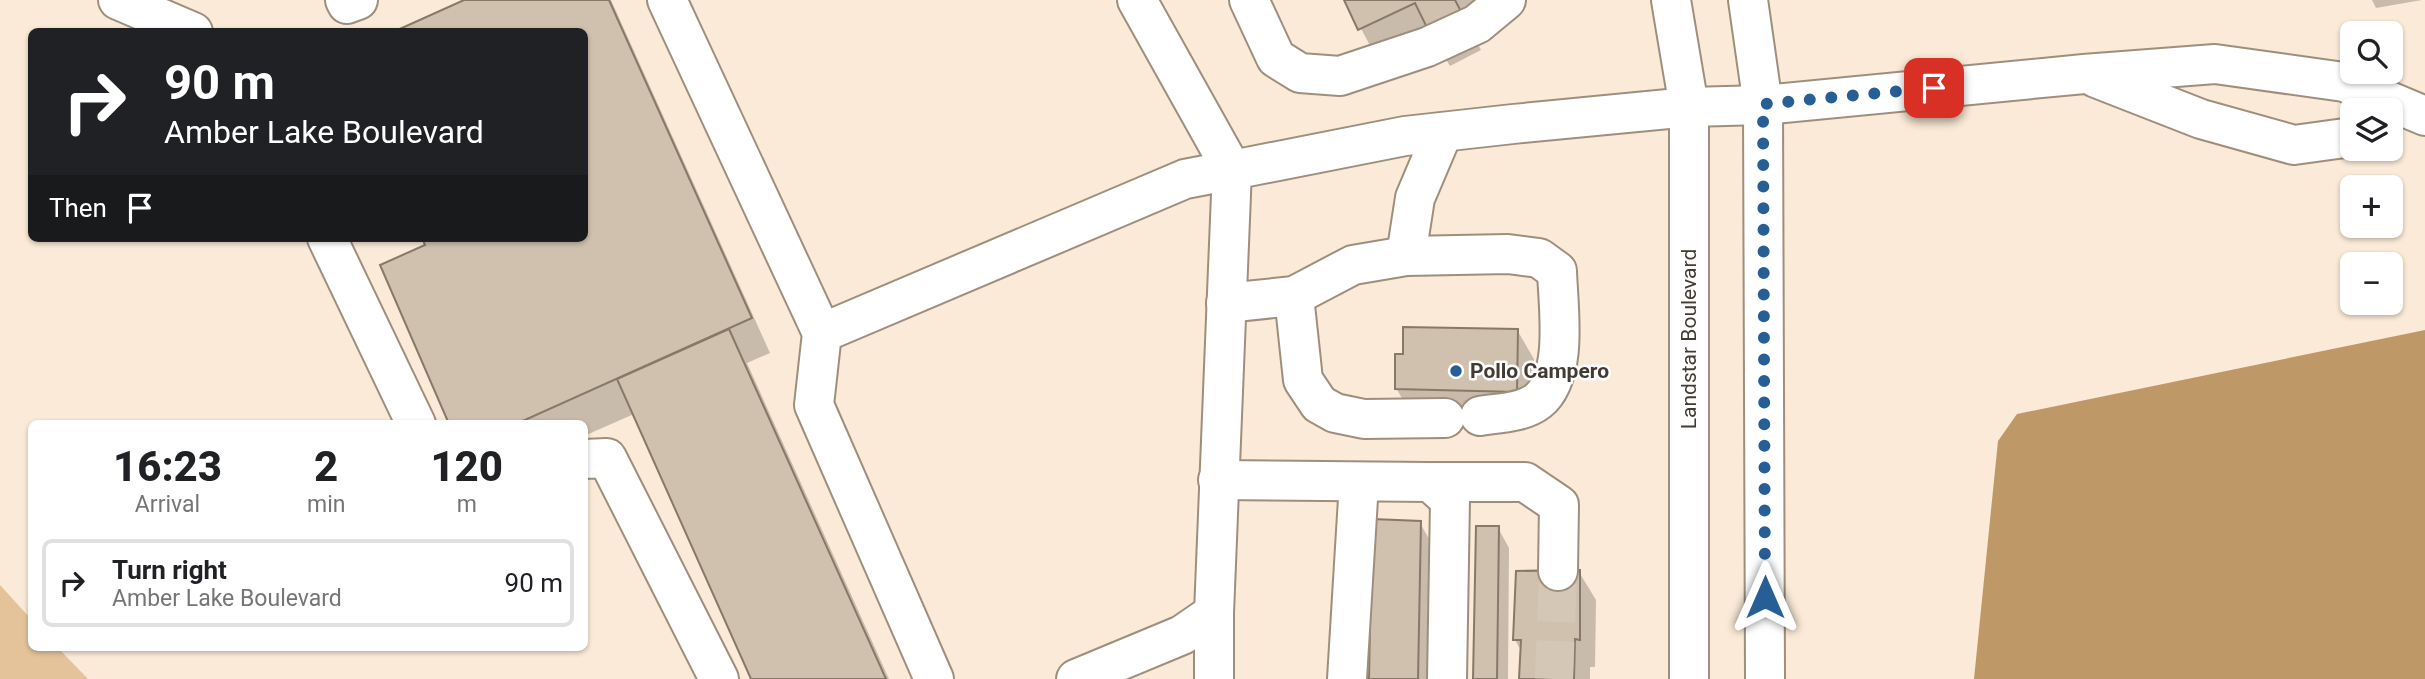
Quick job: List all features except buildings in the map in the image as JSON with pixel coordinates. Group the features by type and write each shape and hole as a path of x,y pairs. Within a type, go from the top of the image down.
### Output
{"main road":[{"path":"118,0 184,28"},
{"path":"345,0 347,4 358,0"},
{"path":"667,0 822,333 814,405 934,679"},
{"path":"1249,0 1276,58 1300,73 1340,76 1427,47 1477,24 1506,0"},
{"name":"Landstar Boulevard","path":"1671,0 1689,107 1689,679"},
{"path":"1748,0 1763,104 1765,679"},
{"path":"1144,2 1232,170 1214,613 1214,679"},
{"path":"822,333 1185,179 1405,136 1689,107 1763,104 2215,64 2344,82 2425,116"},
{"path":"2084,74 2201,120 2294,145 2340,139"},
{"path":"2403,131 2425,128"},
{"path":"1406,256 1415,198 1443,132"},
{"path":"329,242 414,420"},
{"path":"1226,303 1294,296 1353,265 1406,256 1508,254 1539,258 1557,271 1560,351 1550,385 1537,402 1513,411 1462,417 1364,419 1335,413 1319,404 1303,380 1294,296"},
{"path":"588,459 607,458 719,679"},
{"path":"1219,480 1525,482 1559,505 1558,571"},
{"path":"1347,679 1359,482"},
{"path":"1430,482 1450,500 1447,679"},
{"path":"1076,679 1182,635 1214,613"}],"shaded area":[{"path":"2425,330 2425,679 1974,679 1998,441 2017,414"},
{"path":"0,585 28,616 28,651 61,651 88,679 0,679"}],"tunnel":[{"path":"1554,679 1558,571"}],"place":[{"name":"Pollo Campero","path":"1456,371"}],"route":[{"path":"1765,597 1763,104 1934,88"}]}
